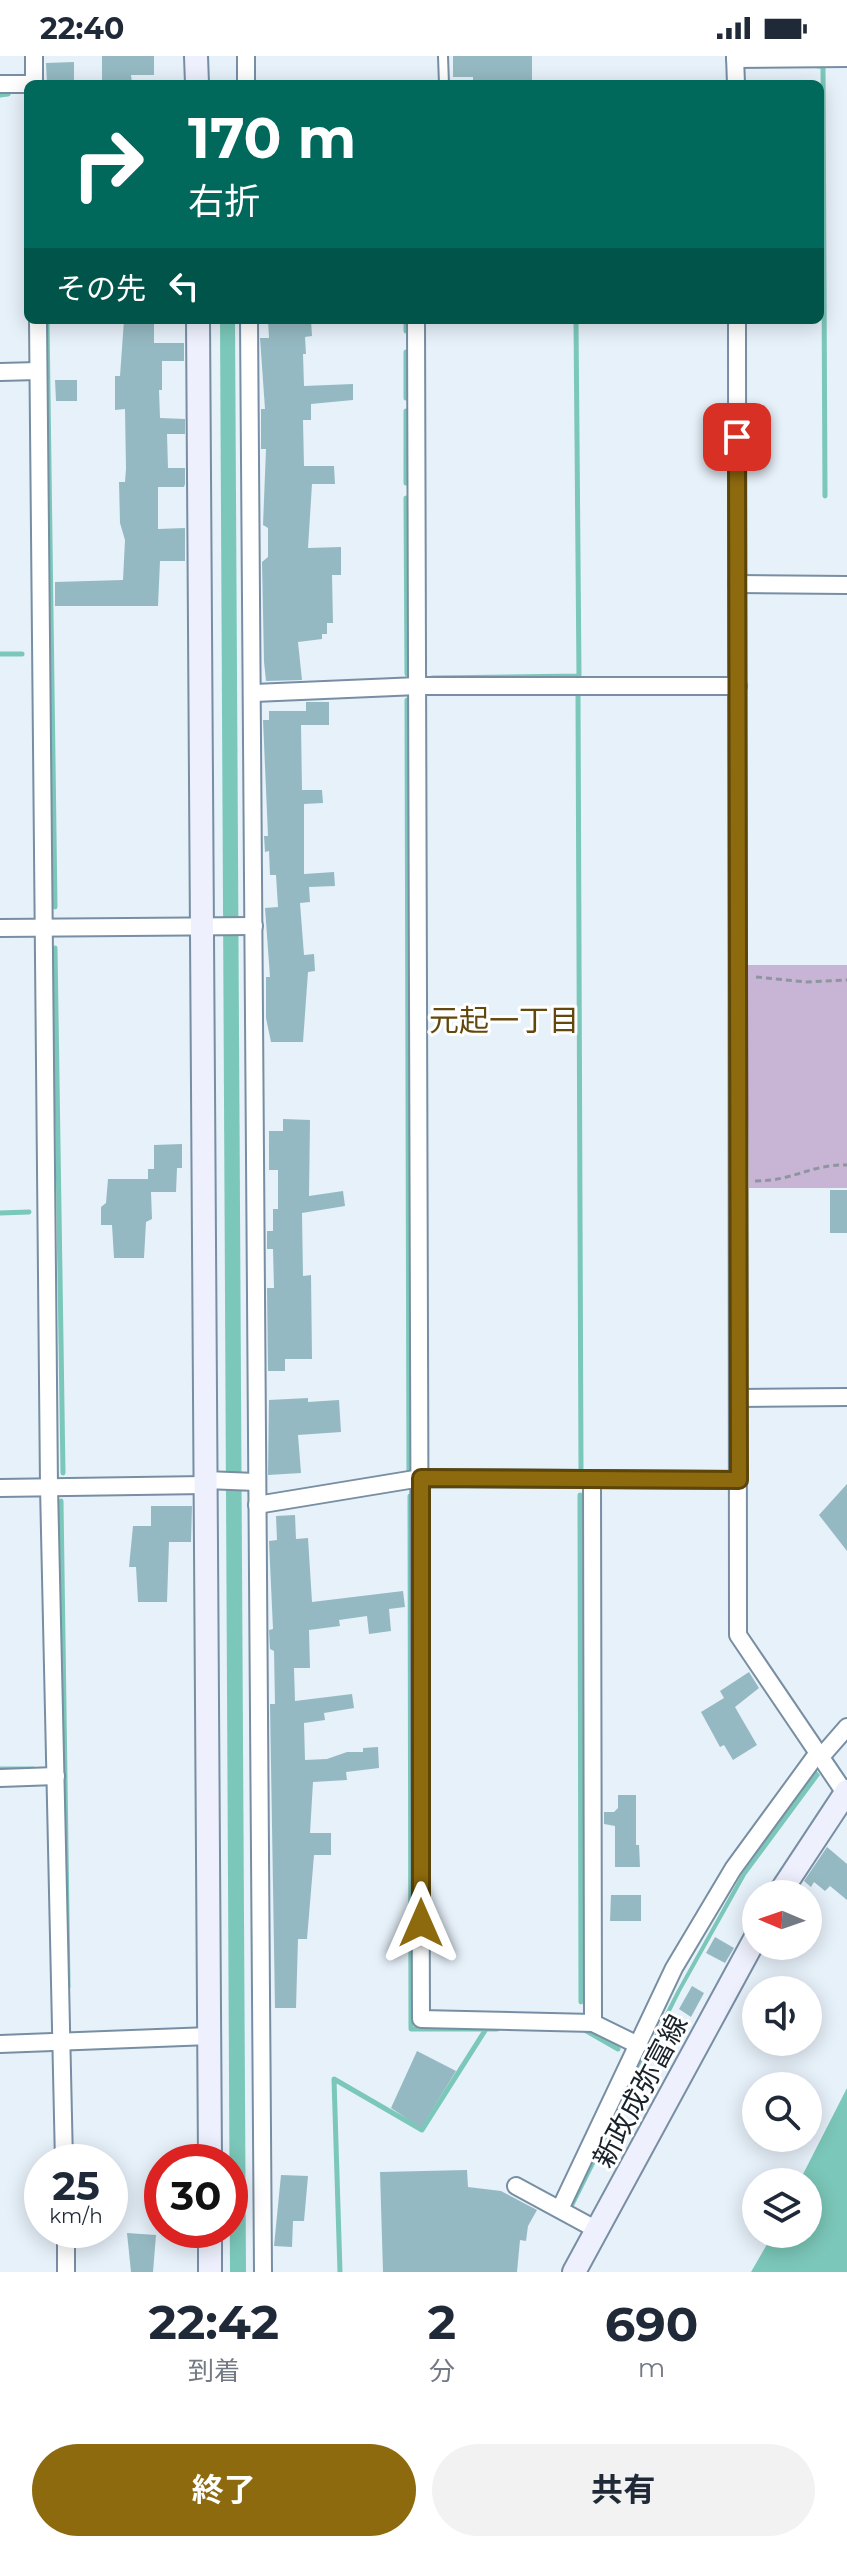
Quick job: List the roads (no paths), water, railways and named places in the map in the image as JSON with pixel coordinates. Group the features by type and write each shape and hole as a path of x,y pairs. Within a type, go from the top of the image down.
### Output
{"street":[{"path":"34,56 34,80"},
{"path":"196,56 197,80"},
{"path":"246,56 246,80"},
{"path":"736,80 735,58 847,58"},
{"path":"0,84 24,84"},
{"path":"38,324 49,1487 64,2144"},
{"path":"198,324 206,924 210,2144"},
{"path":"249,324 254,693 250,926 252,1482 257,1505 263,2272"},
{"path":"416,324 421,2019 593,2023 638,2045"},
{"path":"737,324 738,1635 846,1792 788,1880"},
{"path":"0,372 38,371"},
{"path":"737,584 847,585"},
{"path":"254,693 418,686 738,686"},
{"path":"0,928 250,926"},
{"path":"740,1398 847,1397"},
{"path":"257,1505 421,1478 739,1480"},
{"path":"592,1479 593,2023"},
{"path":"0,1488 252,1482"},
{"path":"560,2209 674,1968 733,1869 819,1756 847,1727"},
{"path":"0,1778 56,1776"},
{"name":"新政成弥富線","path":"574,2272 744,1960"},
{"path":"0,2044 210,2036"},
{"path":"516,2186 599,2231"},
{"path":"66,2248 66,2272"},
{"path":"210,2248 210,2272"}],"lane":[{"path":"443,56 444,80"}],"waterway":[{"path":"818,66 823,66 823,80"},
{"path":"0,95 8,94"},
{"path":"824,281 825,496"},
{"path":"47,324 55,907"},
{"path":"406,324 406,331"},
{"path":"432,678 579,676 576,324"},
{"path":"406,352 406,398"},
{"path":"406,411 406,483"},
{"path":"406,498 407,674"},
{"path":"0,654 22,654"},
{"path":"578,694 581,1470"},
{"path":"407,700 409,1472"},
{"path":"55,948 63,1473"},
{"path":"0,1213 29,1212"},
{"path":"580,1495 581,2002"},
{"path":"410,1496 411,2029 497,2029"},
{"path":"61,1501 68,1987"},
{"path":"0,1769 33,1769"},
{"path":"340,2272 334,2079 422,2130 486,2029"},
{"path":"583,2029 618,2049"}],"district":[{"name":"元起一丁目","path":"504,1021"}]}
